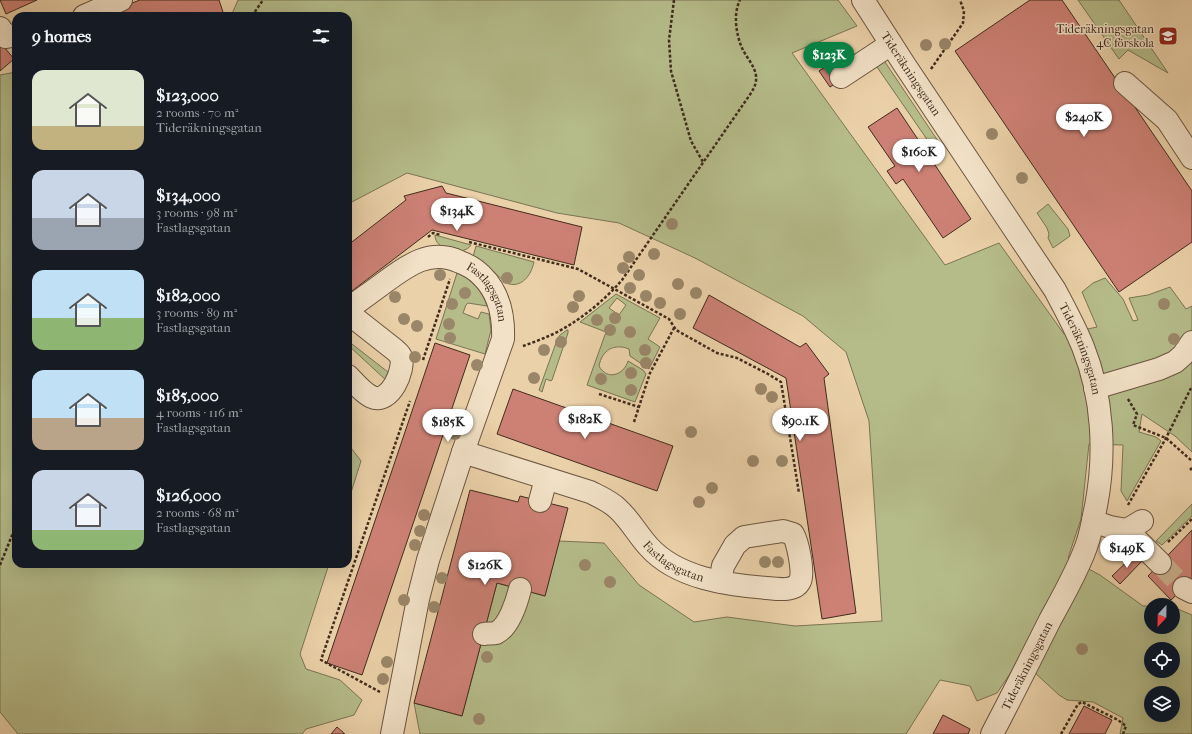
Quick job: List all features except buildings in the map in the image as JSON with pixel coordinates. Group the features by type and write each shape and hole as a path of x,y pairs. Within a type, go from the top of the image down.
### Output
{"street":[{"path":"93,12 121,0"},
{"name":"Tideräkningsgatan","path":"863,0 1055,290 1071,319 1084,349 1095,388 1101,427 1101,467 1099,490 1086,547 1073,577 992,734"},
{"path":"0,28 6,37 12,36"},
{"path":"841,77 891,44"},
{"path":"1125,83 1167,120 1192,158"},
{"name":"Fastlagsgatan","path":"352,306 414,263 428,258 442,256 456,260 474,269 485,279 494,290 499,300 503,327 503,339 463,452 428,560 418,599 392,734"},
{"path":"352,316 395,350 400,356 401,361 399,375 393,389 389,394 380,398 370,396 352,380"},
{"path":"1095,388 1159,369 1175,362 1183,355 1192,342"},
{"name":"Fastlagsgatan","path":"463,452 590,492 606,500 618,509 650,548 669,563 693,575 720,582"},
{"path":"540,501 546,479"},
{"path":"1093,521 1130,527 1160,563"},
{"path":"484,634 496,633 502,628 515,605 520,589"}],"path":[{"path":"255,12 263,0"},
{"path":"674,0 669,40 671,71 691,141 703,162"},
{"path":"494,364 516,349 562,330 615,288 651,239 755,87 756,76 738,37 736,11 740,0"},
{"path":"926,63 932,70 963,23 964,11 960,0"},
{"path":"474,243 578,269 669,319 674,328 717,353 737,358 781,382 799,493"},
{"path":"422,363 456,260"},
{"path":"634,422 650,373 674,328"},
{"path":"1118,381 1136,414 1133,425 1166,438 1192,461"},
{"path":"1130,527 1126,509 1166,438 1192,386"},
{"path":"599,394 638,407"},
{"path":"398,702 321,660 410,400"},
{"path":"0,565 12,535"},
{"path":"1061,734 1078,704 1082,702 1118,720 1126,726 1124,734"}],"green space":[{"path":"238,0 838,0 857,26 792,53 945,265 999,243 1064,334 1097,327 1082,292 1093,283 1105,278 1123,299 1133,321 1138,320 1129,298 1148,295 1170,287 1186,309 1192,306 1192,452 1175,436 1142,414 1139,432 1156,437 1161,441 1127,501 1121,491 1123,445 1089,444 1081,519 1068,558 1100,575 1144,606 1144,634 1180,634 1180,610 1192,615 1192,734 1120,734 1123,718 1093,702 1067,700 1059,695 1020,659 997,693 977,701 970,686 940,680 906,734 420,734 414,703 462,716 497,583 545,596 559,541 604,543 639,585 694,622 727,617 795,626 882,621 869,421 846,352 803,316 695,258 619,223 557,213 407,173 352,202 352,12 233,12"},
{"path":"1078,0 1119,0 1168,73 1128,50 1119,59"},
{"path":"883,59 940,144 933,148 877,67 878,62"},
{"path":"12,73 12,568 328,568 300,654 306,669 340,680 362,700 354,715 306,729 302,734 18,734 0,712 0,75"},
{"path":"1048,204 1068,229 1070,236 1053,248 1048,238 1049,234 1047,228 1037,213"},
{"path":"435,235 471,245 462,251 450,250 439,245"},
{"path":"476,246 534,262 533,267 528,276 521,283 506,283 482,261 473,257"},
{"path":"457,273 467,278 476,286 483,296 487,306 468,303 463,313 478,319 481,312 489,314 491,330 485,354 436,339"},
{"path":"616,294 660,318 648,339 660,347 649,369 630,356 629,349 624,347 610,349 606,352 599,366 606,374 611,375 619,373 623,370 628,361 643,370 646,374 635,402 587,385 606,332 580,322","holes":["617,298 626,305 619,315 609,308"]},
{"path":"567,330 568,333 552,380 546,379 542,392 539,390 557,340 560,335"},
{"path":"352,344 388,372 395,363 388,382 352,349"},
{"path":"352,449 361,461 352,489"},
{"path":"1192,504 1192,516 1162,545 1156,541"}],"tunnel":[{"path":"1160,563 1184,588"}],"place":[{"name":"Tideräkningsgatan 4C förskola","path":"1168,36"}]}
